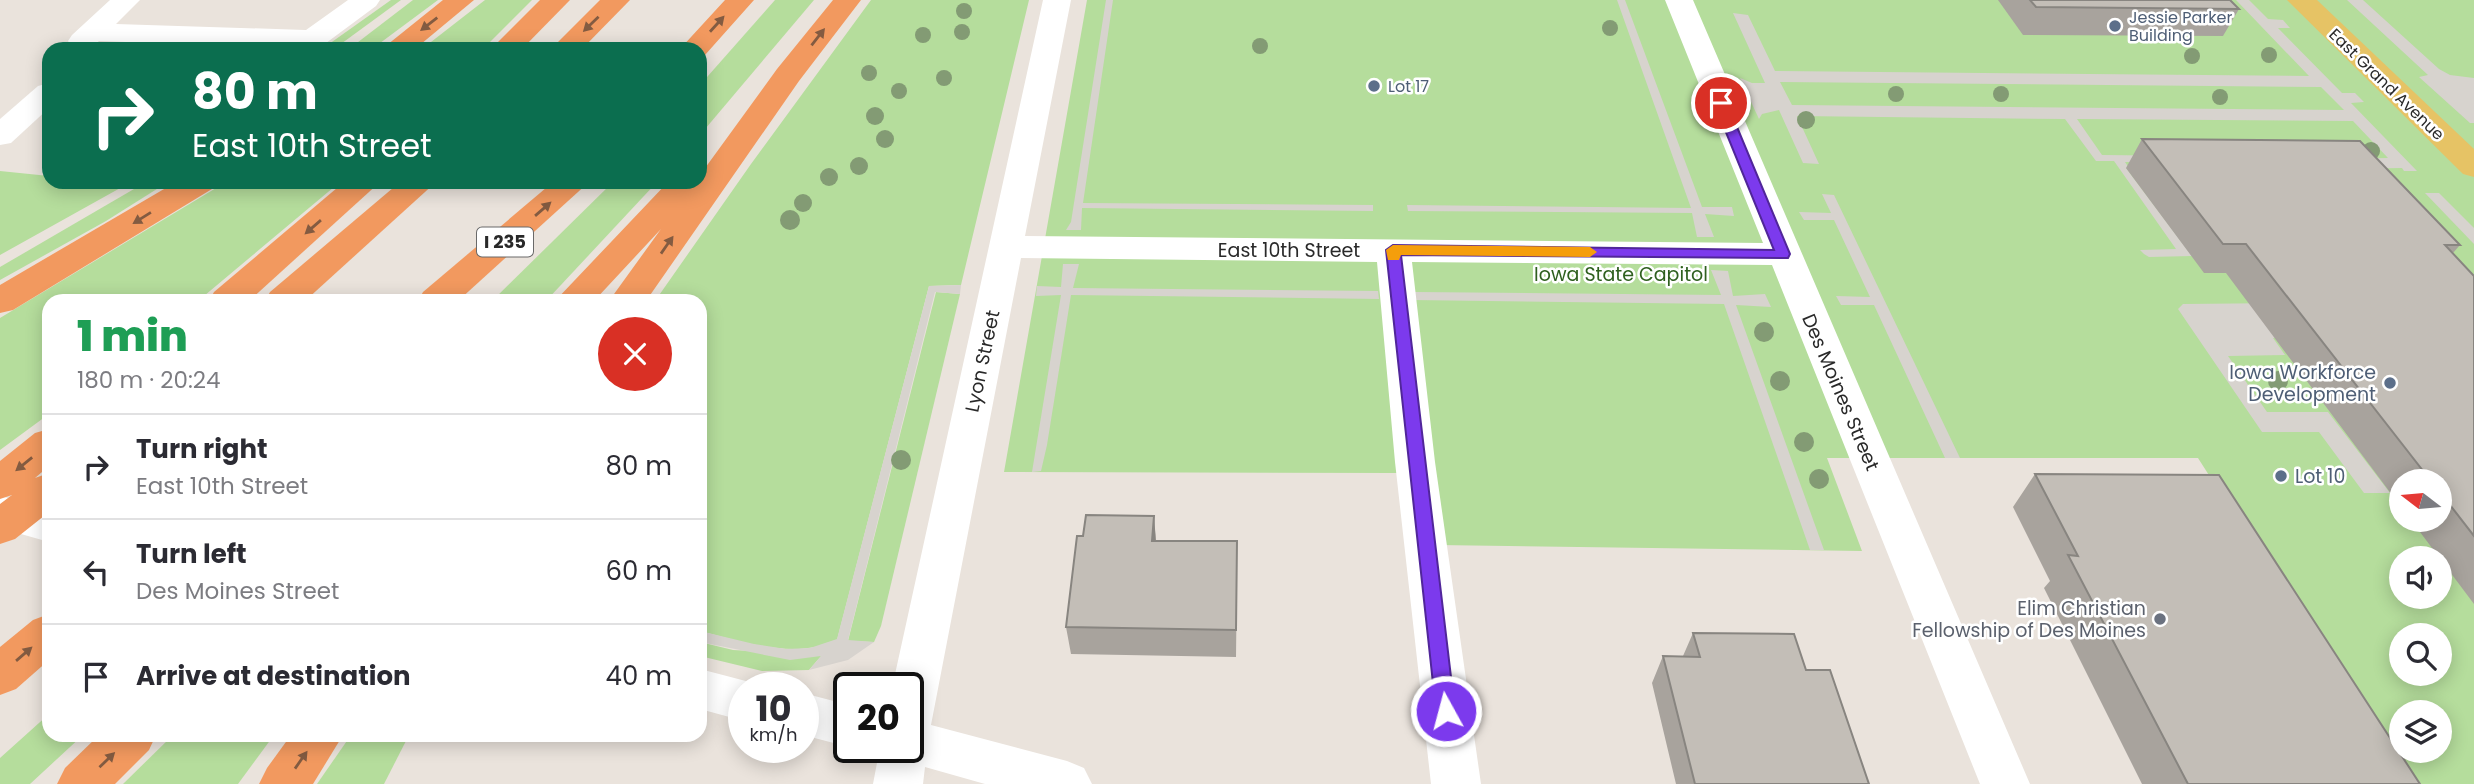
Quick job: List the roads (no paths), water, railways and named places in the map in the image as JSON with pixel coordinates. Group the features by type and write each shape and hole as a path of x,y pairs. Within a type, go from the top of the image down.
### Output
{"highway":[{"path":"406,42 460,0"},
{"path":"513,42 556,0"},
{"path":"573,42 616,0"},
{"path":"701,42 740,0"},
{"path":"707,189 788,75 847,0"},
{"path":"707,160 788,75"},
{"path":"0,301 188,189"},
{"path":"235,294 356,189"},
{"path":"291,294 412,189"},
{"name":"I 235","path":"444,294 565,189"},
{"path":"580,294 679,189"},
{"path":"632,294 707,189"},
{"path":"0,483 42,450"},
{"path":"0,527 42,494"},
{"path":"0,675 42,639"},
{"path":"82,784 125,742"},
{"path":"284,784 314,742"}],"main road":[{"name":"East Grand Avenue","path":"2301,0 2474,167"}],"street":[{"path":"94,41 126,0"},
{"path":"309,42 366,0"},
{"name":"Lyon Street","path":"918,672 1057,0"},
{"name":"Des Moines Street","path":"1679,0 2005,784"},
{"path":"94,41 165,42"},
{"path":"0,112 42,76"},
{"path":"0,136 42,98"},
{"name":"East 10th Street","path":"1005,247 1783,254"},
{"path":"1393,250 1415,462 1456,784"},
{"path":"0,512 42,523"},
{"path":"707,691 728,696"},
{"path":"924,745 1067,784"},
{"path":"898,784 901,763"}],"place":[{"name":"Jessie Parker Building","path":"2115,26"},
{"name":"Lot 17","path":"1374,86"},
{"name":"Iowa Workforce Development","path":"2390,383"},
{"name":"Lot 10","path":"2281,476"},
{"name":"Elim Christian Fellowship of Des Moines","path":"2160,619"}],"park label":[{"name":"Iowa State Capitol","path":"1621,274"}]}
